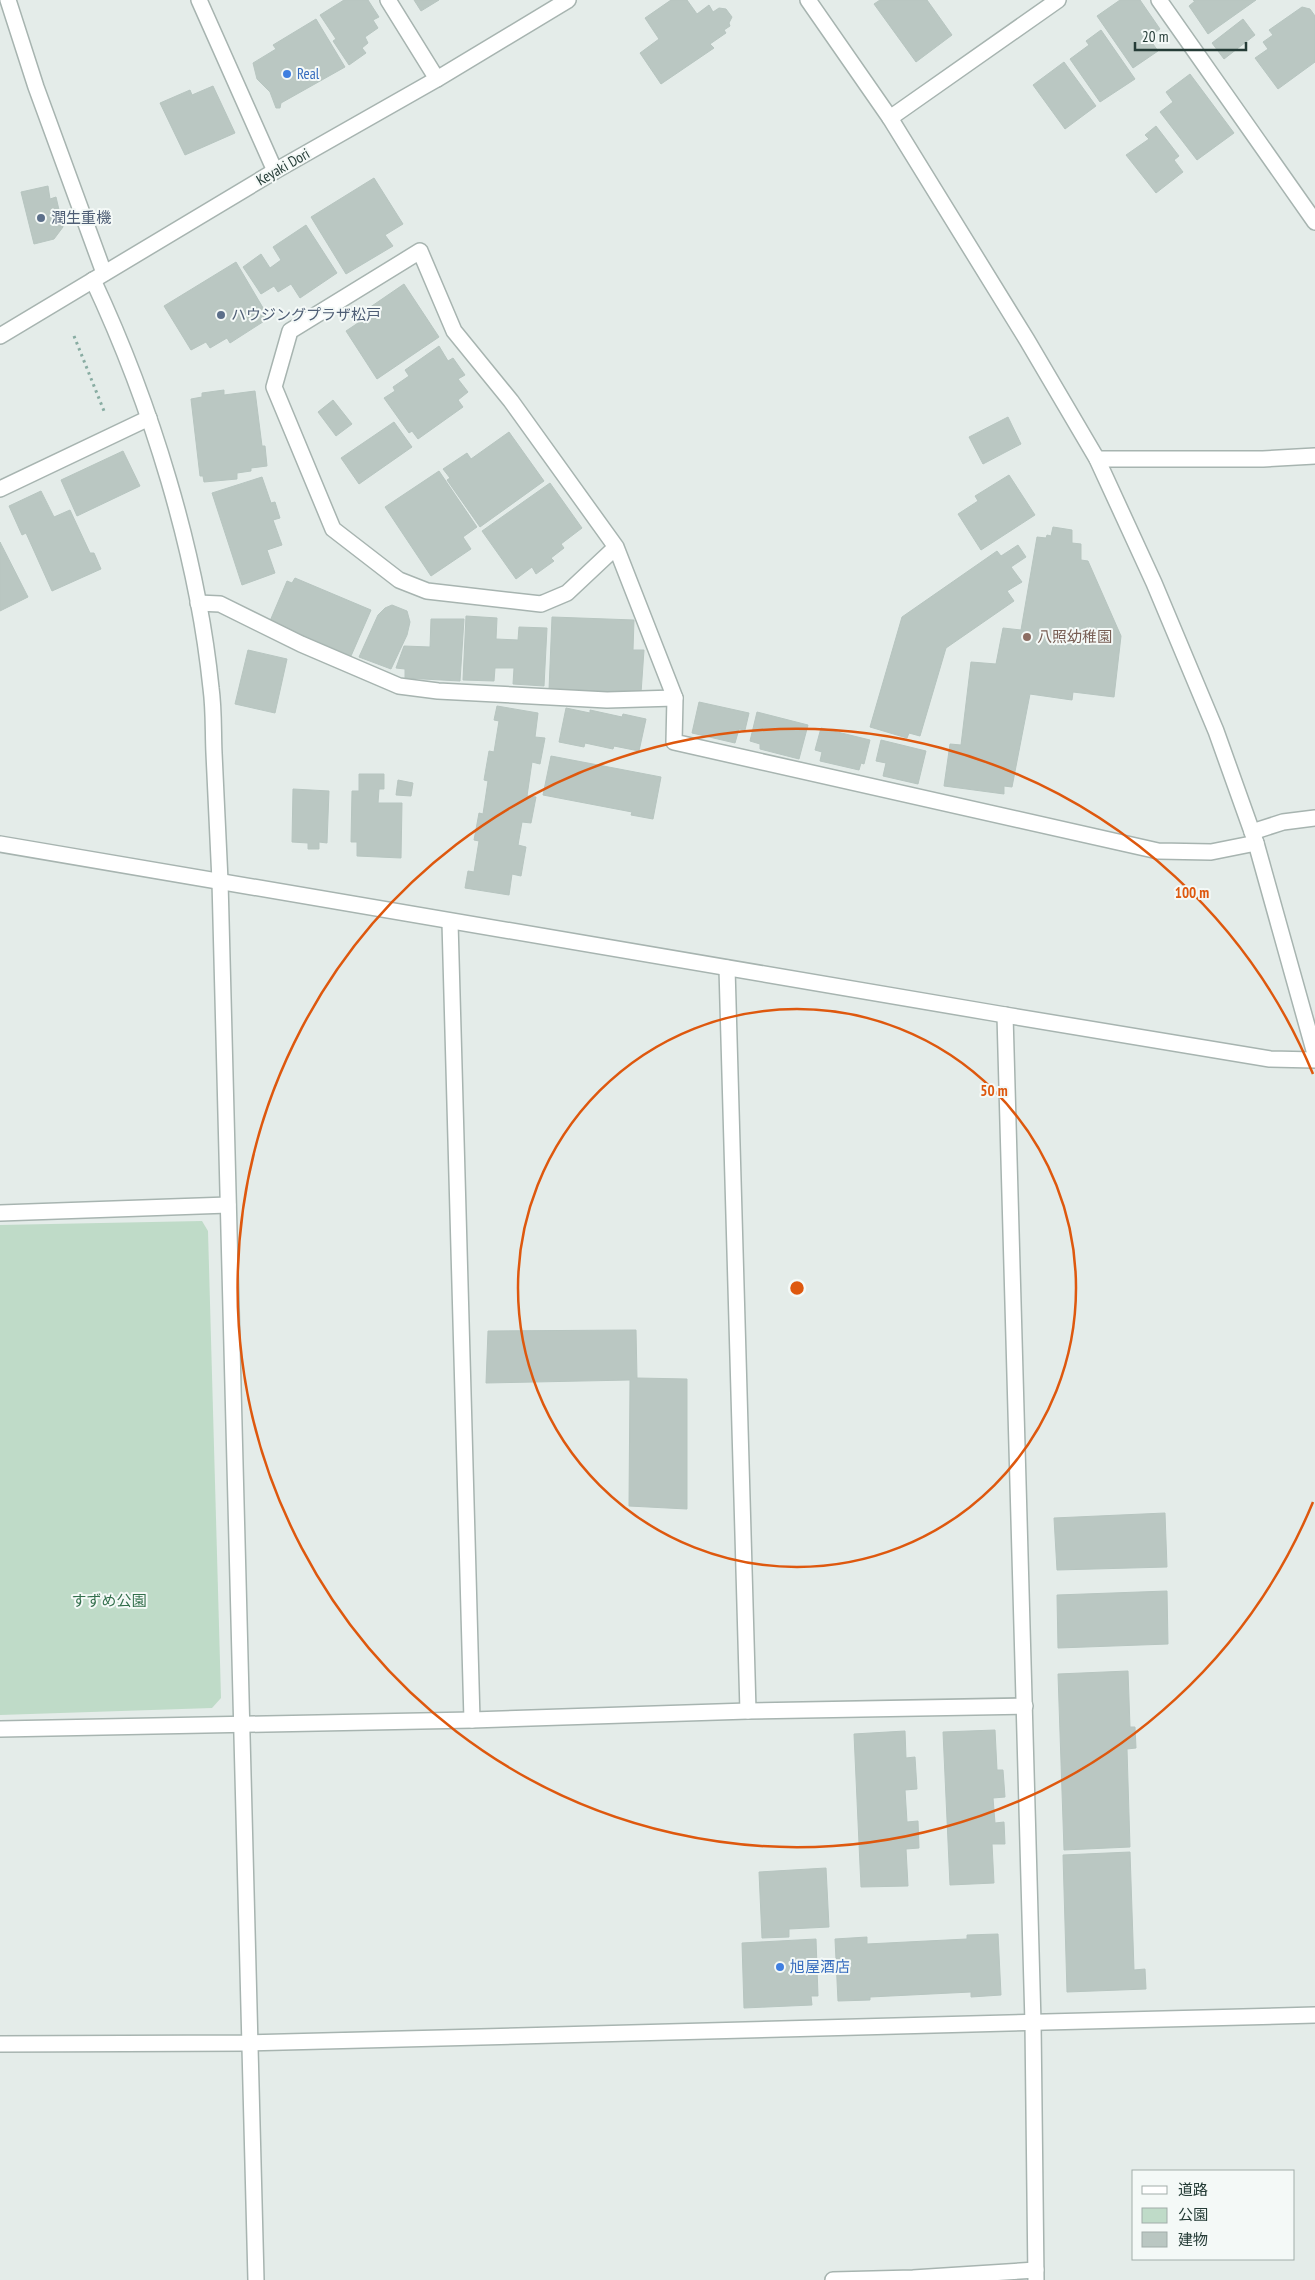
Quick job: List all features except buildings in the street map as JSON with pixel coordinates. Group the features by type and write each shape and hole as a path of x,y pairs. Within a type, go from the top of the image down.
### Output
{"street":[{"path":"8,0 98,276 149,418 189,561 212,689 220,881 256,2280"},
{"path":"199,0 275,171"},
{"path":"388,0 437,79"},
{"name":"Keyaki Dori","path":"0,336 275,171 437,79 568,0"},
{"path":"808,0 890,118 1027,340 1097,459 1154,583 1212,722 1254,838 1315,1054"},
{"path":"890,118 1058,0"},
{"path":"1158,0 1315,222"},
{"path":"616,547 567,593 541,604 427,591 399,580 333,529 274,387 290,331 420,251 454,331 511,401 616,547 675,698 674,742 1158,851 1211,852 1254,838 1283,822 1315,818"},
{"path":"0,489 149,418"},
{"path":"1097,459 1263,459 1315,456"},
{"path":"198,603 220,604 301,644 399,686 438,691 607,700 675,698"},
{"path":"0,844 1005,1016 1270,1059 1315,1060"},
{"path":"450,922 472,1720"},
{"path":"727,968 748,1711"},
{"path":"833,2280 1036,2275 1033,2023 1005,1016"},
{"path":"0,1213 228,1205"},
{"path":"0,1729 472,1720 748,1711 1025,1706"},
{"path":"0,2044 249,2043 1315,2015"}],"path":[{"path":"74,336 114,434"}],"green space":[{"name":"すずめ公園","path":"202,1221 208,1231 221,1698 212,1708 0,1715 0,1225"}],"place":[{"name":"Real","path":"287,74"},
{"name":"潤生重機","path":"41,218"},
{"name":"ハウジングプラザ松戸","path":"221,315"},
{"name":"八照幼稚園","path":"1027,637"},
{"name":"旭屋酒店","path":"780,1967"}]}
